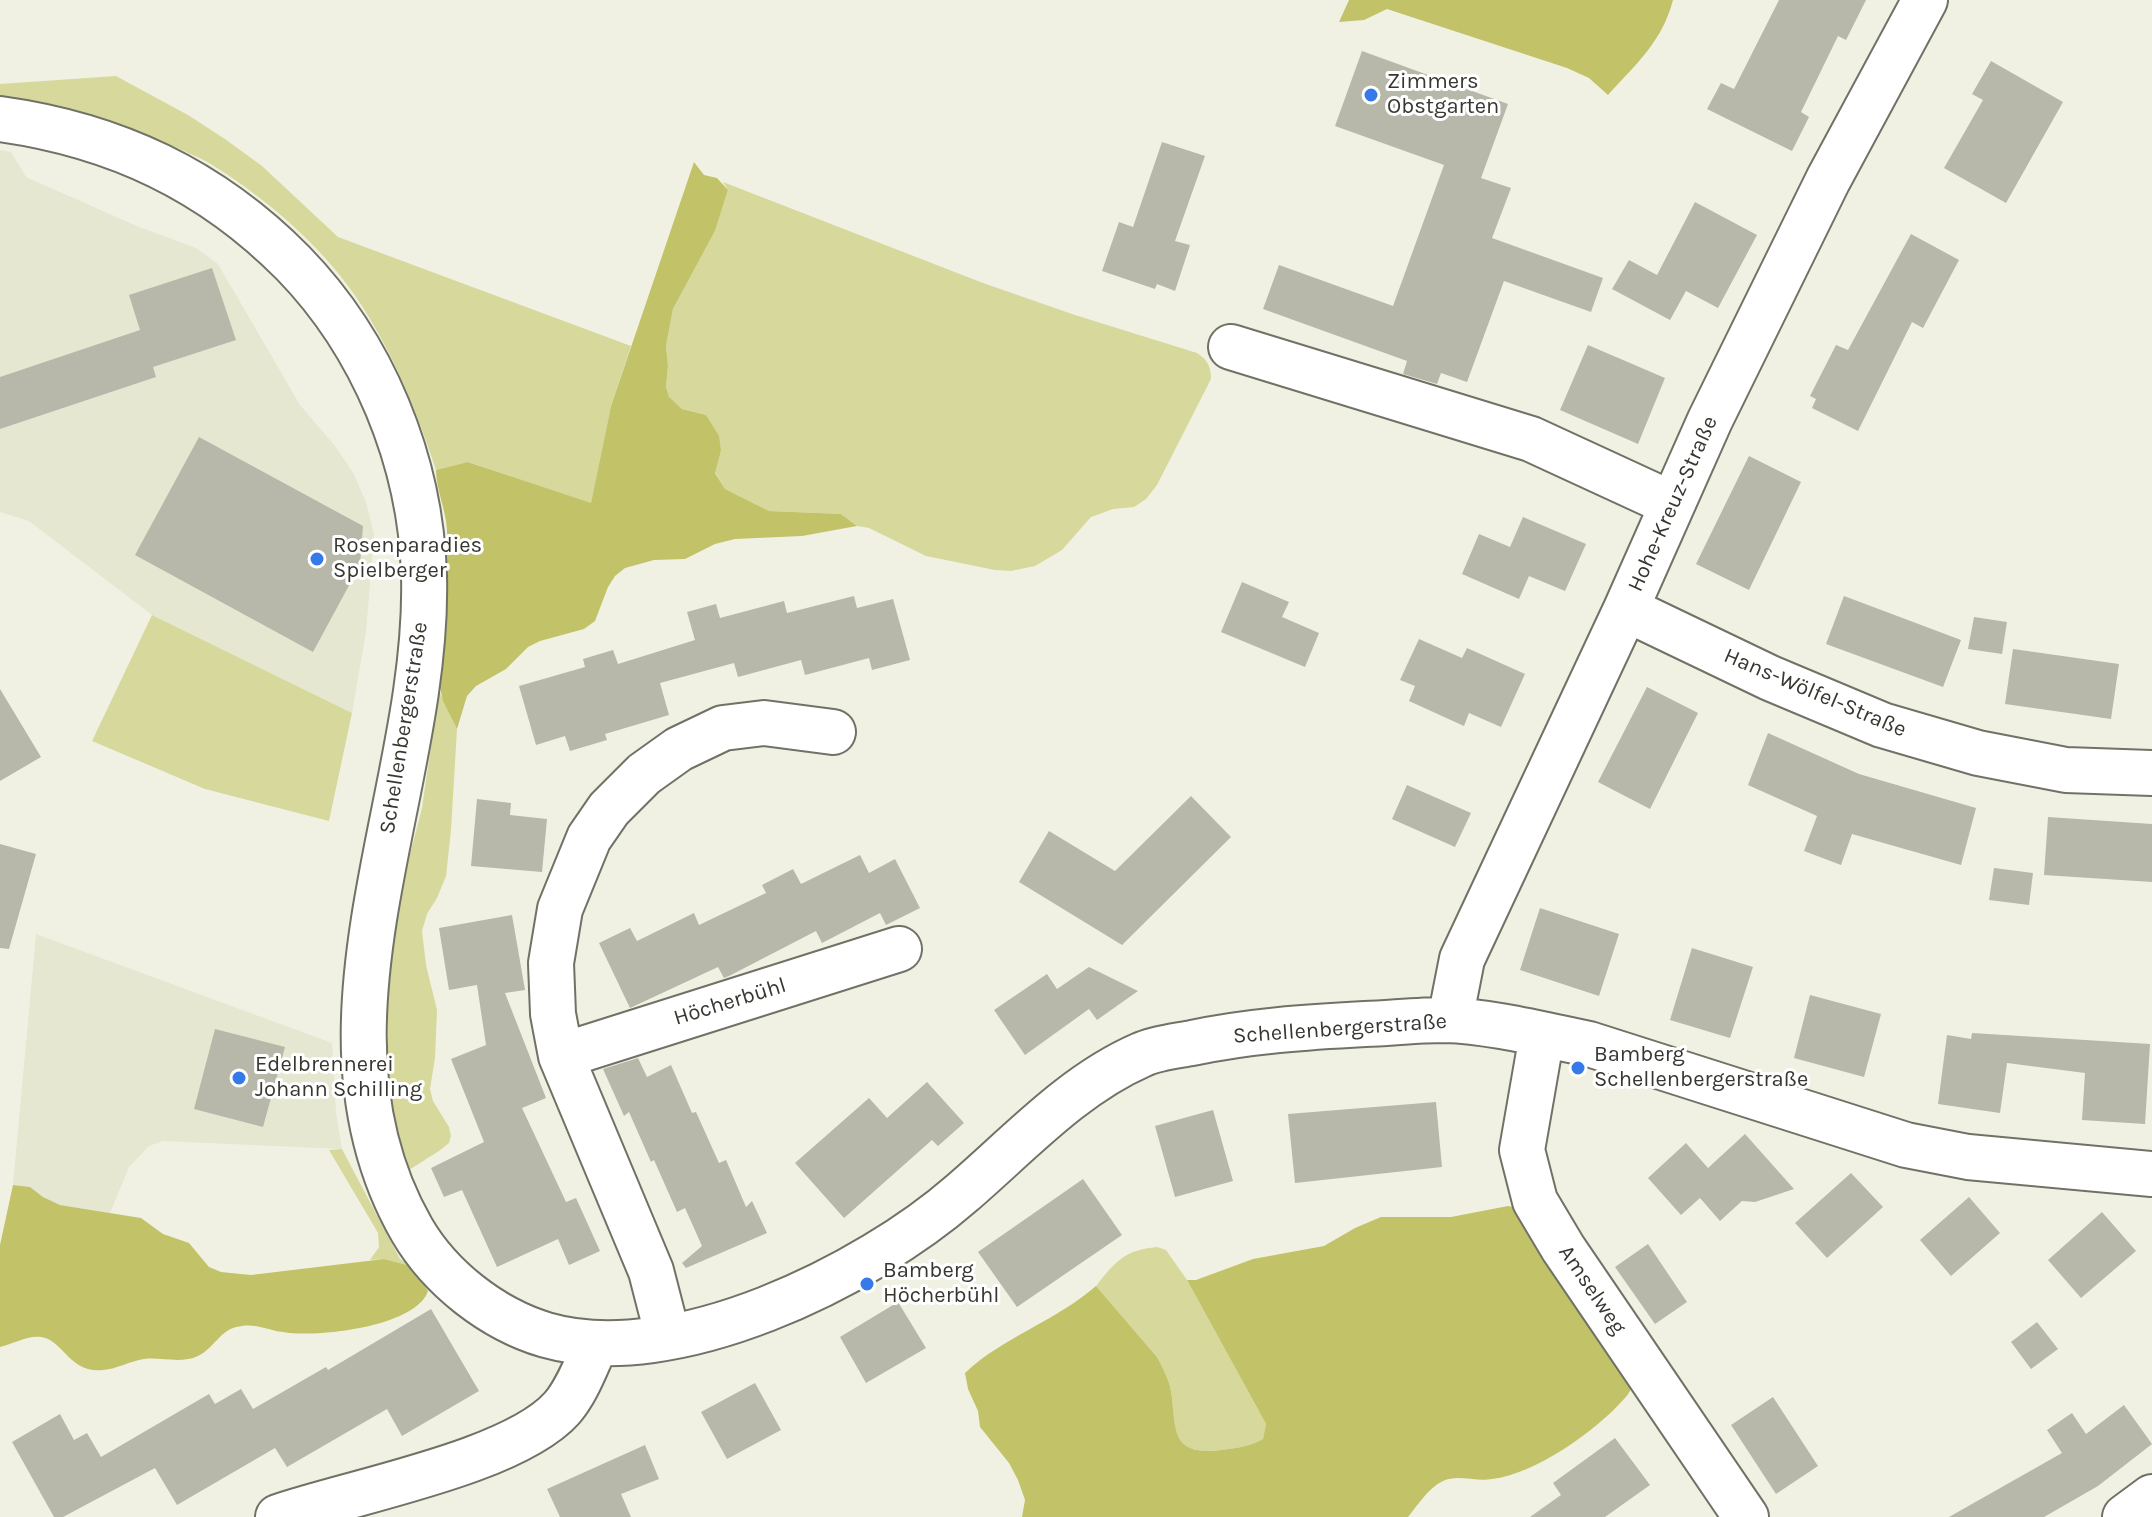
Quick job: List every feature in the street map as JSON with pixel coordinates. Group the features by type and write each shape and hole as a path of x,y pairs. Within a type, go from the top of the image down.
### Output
{"street":[{"name":"Hohe-Kreuz-Straße","path":"1450,1020 1462,959 1626,609 1710,420 1828,180 1925,0"},
{"name":"Schellenbergerstraße","path":"0,119 73,132 116,146 155,163 221,201 258,229 301,272 342,321 367,364 388,410 409,475 424,573 419,664 405,752 375,899 368,971 365,1057 368,1093 381,1161 422,1248 441,1271 496,1312 544,1334 596,1344 668,1337 719,1325 776,1304 852,1268 914,1230 959,1196 1090,1083 1145,1053 1224,1036 1279,1030 1450,1020 1542,1035 1589,1044 1906,1145 1968,1157 2152,1174"},
{"path":"1231,347 1531,439 1672,504"},
{"name":"Hans-Wölfel-Straße","path":"1626,609 1770,678 1882,725 1978,753 2066,770 2152,773"},
{"path":"668,1337 651,1271 561,1056 553,1014 551,963 560,909 589,838 609,809 644,774 679,749 723,728 764,723 833,732"},
{"name":"Höcherbühl","path":"561,1056 899,949"},
{"name":"Amselweg","path":"1542,1035 1522,1150 1535,1201 1572,1261 1746,1517"},
{"path":"278,1517 425,1474 497,1448 539,1428 562,1408 596,1344"},
{"path":"2125,1517 2152,1497"}],"shaded area":[{"path":"1349,0 1673,0 1655,40 1608,95 1589,78 1567,68 1387,9 1364,20 1339,22"},
{"path":"0,150 11,152 26,177 139,227 196,248 218,264 300,405 354,474 366,502 374,534 366,632 352,713 152,615 29,521 0,512"},
{"path":"694,162 704,175 717,178 728,190 715,231 673,309 666,346 666,387 669,397 682,409 706,415 719,436 721,451 715,473 725,489 769,511 841,514 857,526 802,536 735,539 715,544 685,559 654,560 625,568 608,587 595,621 584,629 528,647 506,669 476,686 467,696 457,729 443,701 438,679 447,549 446,522 436,470 468,462 591,503 611,406"},
{"path":"36,934 332,1043 336,1112 342,1149 163,1141 149,1146 129,1167 110,1213 60,1205 30,1187 13,1185"},
{"path":"13,1185 30,1187 60,1205 141,1218 163,1234 189,1243 209,1267 221,1272 251,1275 384,1259 411,1266 428,1291 420,1303 405,1313 363,1327 318,1333 283,1332 255,1326 230,1329 203,1353 185,1360 144,1359 92,1370 74,1362 55,1344 41,1337 26,1338 0,1347 0,1245"},
{"path":"1508,1206 1524,1209 1637,1378 1628,1394 1612,1411 1564,1449 1509,1475 1486,1480 1454,1478 1443,1481 1428,1492 1408,1517 1022,1517 1025,1500 1018,1480 1009,1463 980,1427 965,1373 996,1349 1064,1309 1096,1286 1157,1357 1170,1386 1175,1424 1182,1443 1203,1451 1248,1445 1263,1439 1266,1424 1187,1280 1196,1280 1253,1259 1324,1246 1381,1217 1451,1217"}],"green space":[{"path":"116,76 225,139 262,166 338,237 631,346 611,406 591,504 469,462 436,470 399,373 355,296 299,231 232,178 195,156 108,121 44,104 0,100 0,84"},
{"path":"723,182 983,283 1197,353 1208,364 1211,379 1157,485 1146,499 1134,507 1113,509 1091,517 1062,550 1035,566 1011,571 926,556 869,528 857,526 841,514 769,511 725,489 715,472 721,451 706,415 682,409 669,398 666,387 666,346 673,309 715,231 728,190"},
{"path":"152,615 352,713 329,821 205,789 92,741"},
{"path":"439,691 457,729 451,830 446,876 422,931 426,965 437,1010 430,1089 451,1136 449,1143 439,1151 404,1173 388,1109 388,957 392,923 422,808"},
{"path":"342,1149 400,1259 411,1266 384,1259 370,1260 379,1247 378,1233 329,1150"},
{"path":"1157,1247 1166,1250 1187,1280 1266,1424 1263,1440 1243,1447 1203,1451 1182,1443 1177,1434 1170,1386 1159,1360 1096,1286 1128,1254"}],"building":[{"path":"1779,0 1866,0 1846,40 1838,36 1801,112 1809,117 1792,151 1707,109 1721,83 1734,89"},
{"path":"1362,51 1508,104 1481,178 1511,188 1492,238 1603,278 1591,312 1504,281 1467,382 1441,373 1437,384 1403,374 1407,361 1263,309 1279,265 1393,306 1444,165 1335,126"},
{"path":"1991,61 2063,102 2006,203 1944,168 1983,100 1972,94"},
{"path":"1162,142 1205,156 1175,241 1190,245 1175,291 1157,284 1155,289 1102,271 1119,222 1133,227"},
{"path":"1695,202 1757,235 1718,308 1686,291 1670,320 1612,289 1629,260 1657,275"},
{"path":"1911,234 1959,260 1923,328 1912,322 1858,431 1812,408 1816,399 1810,396 1836,345 1848,350"},
{"path":"212,268 236,340 153,367 156,377 0,429 0,377 140,330 129,295"},
{"path":"1588,345 1665,378 1638,444 1560,410"},
{"path":"199,437 363,526 360,565 313,652 135,555"},
{"path":"1749,456 1801,482 1749,590 1696,564"},
{"path":"1523,517 1586,544 1565,591 1529,576 1519,599 1462,574 1479,534 1510,547"},
{"path":"1242,582 1289,602 1282,617 1319,633 1305,667 1221,632"},
{"path":"854,596 857,608 893,599 910,660 872,670 869,658 805,675 801,660 738,677 734,663 660,683 669,715 605,734 607,740 570,751 565,736 536,745 519,686 585,667 583,659 613,650 618,664 695,640 687,612 716,604 720,618 784,601 787,613"},
{"path":"1844,596 1961,640 1943,687 1826,644"},
{"path":"1974,617 2007,622 2002,654 1968,649"},
{"path":"1419,639 1462,658 1467,648 1525,674 1501,727 1469,713 1464,726 1409,701 1415,686 1400,680"},
{"path":"2013,649 2119,664 2111,719 2005,704"},
{"path":"1647,687 1698,713 1650,809 1598,782"},
{"path":"0,689 41,757 0,781"},
{"path":"1768,733 1859,774 1976,808 1961,865 1852,834 1841,865 1804,851 1817,816 1748,785"},
{"path":"1407,785 1471,813 1455,847 1392,819"},
{"path":"1191,796 1231,837 1122,945 1019,882 1049,831 1115,871"},
{"path":"477,799 511,803 510,815 547,819 542,872 471,866"},
{"path":"2048,817 2152,824 2152,882 2044,875"},
{"path":"0,844 36,854 9,949 0,948"},
{"path":"860,855 869,873 895,859 920,908 886,925 880,913 822,943 816,931 729,976 724,978 718,967 630,1008 599,943 630,928 637,941 694,913 699,925 766,893 762,885 793,869 801,884"},
{"path":"1994,868 2033,873 2029,905 1989,900"},
{"path":"1540,908 1619,934 1599,996 1520,970"},
{"path":"512,915 525,990 505,993 546,1098 522,1108 566,1202 576,1198 600,1251 569,1265 558,1239 497,1267 462,1190 444,1197 431,1168 484,1142 451,1059 486,1045 477,985 449,990 439,928"},
{"path":"1692,948 1753,967 1730,1038 1670,1020"},
{"path":"1089,967 1138,991 1097,1020 1089,1009 1025,1055 994,1010 1047,974 1057,989"},
{"path":"1810,995 1881,1014 1864,1077 1794,1058"},
{"name":"Edelbrennerei Johann Schilling","path":"215,1029 285,1047 263,1127 194,1109"},
{"path":"1972,1033 2150,1044 2145,1124 2082,1120 2085,1073 2007,1063 2000,1113 1938,1104 1947,1035 1971,1039"},
{"path":"638,1058 647,1077 671,1065 719,1163 726,1160 746,1207 752,1201 767,1233 686,1268 682,1263 702,1246 685,1208 677,1212 654,1160 651,1162 629,1112 624,1116 603,1069"},
{"path":"927,1082 964,1123 938,1146 932,1140 844,1218 795,1163 869,1098 887,1118"},
{"path":"1436,1102 1442,1167 1295,1183 1288,1114"},
{"path":"1213,1110 1233,1181 1175,1197 1155,1126"},
{"path":"1745,1134 1794,1189 1755,1202 1742,1201 1720,1221 1700,1198 1681,1215 1648,1178 1686,1143 1708,1168"},
{"path":"1851,1173 1883,1207 1827,1258 1795,1223"},
{"path":"1083,1179 1122,1235 1017,1307 978,1252"},
{"path":"1969,1197 2000,1233 1951,1276 1920,1240"},
{"path":"2102,1212 2136,1251 2081,1298 2048,1260"},
{"path":"1648,1244 1687,1302 1655,1324 1615,1267"},
{"path":"898,1302 926,1348 866,1383 840,1337"},
{"path":"431,1309 479,1391 402,1436 387,1409 287,1467 275,1448 177,1505 155,1468 63,1517 54,1517 12,1442 60,1414 74,1440 87,1433 101,1457 209,1394 215,1404 241,1389 253,1409 326,1367 328,1370"},
{"path":"2037,1322 2058,1349 2031,1369 2011,1342"},
{"path":"755,1383 781,1430 727,1459 701,1412"},
{"path":"1773,1397 1818,1466 1776,1494 1731,1425"},
{"path":"2124,1405 2152,1444 2098,1486 2044,1517 1949,1517 2062,1453 2047,1430 2072,1413 2086,1434"},
{"path":"1615,1438 1650,1485 1605,1517 1530,1517 1561,1495 1553,1483"},
{"path":"645,1445 659,1479 621,1494 631,1517 560,1517 547,1489"}],"place":[{"name":"Zimmers Obstgarten","path":"1371,95"},
{"name":"Rosenparadies Spielberger","path":"317,559"},
{"name":"Bamberg Schellenbergerstraße","path":"1578,1068"},
{"name":"Edelbrennerei Johann Schilling","path":"239,1078"},
{"name":"Bamberg Höcherbühl","path":"867,1284"}]}
